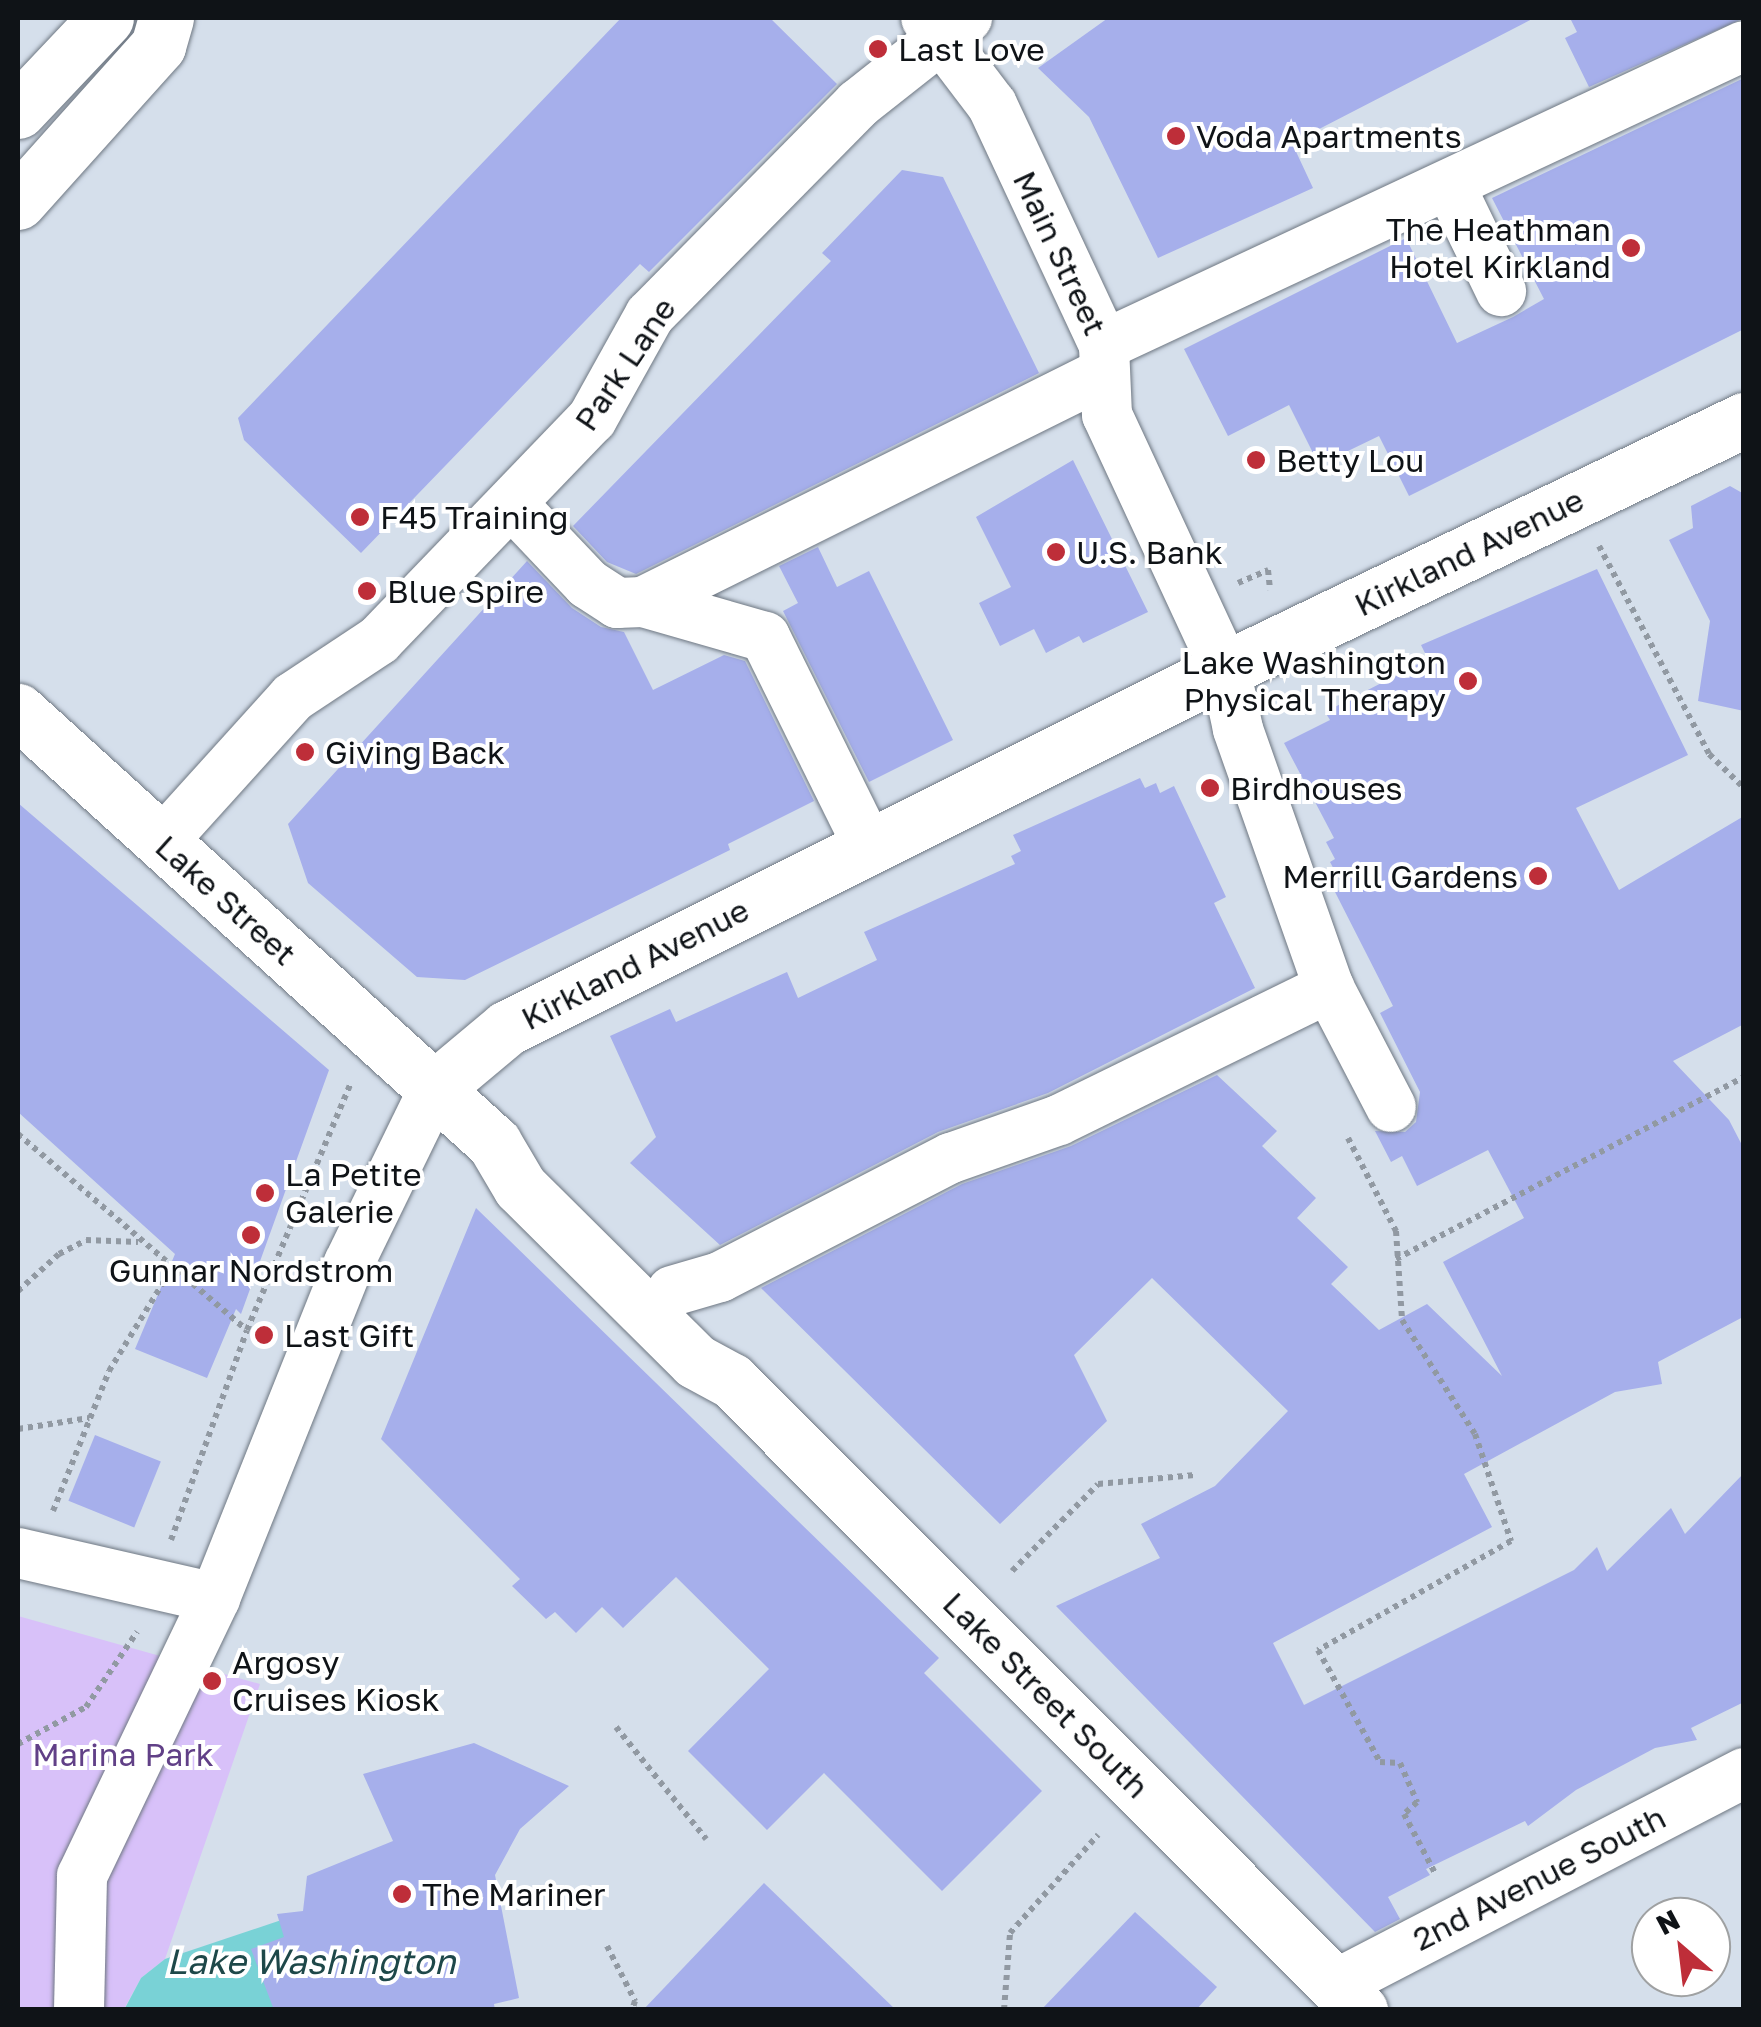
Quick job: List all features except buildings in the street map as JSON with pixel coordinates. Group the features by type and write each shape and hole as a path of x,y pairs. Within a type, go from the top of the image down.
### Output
{"main road":[{"path":"36,183 36,124 29,100 106,18"},
{"path":"36,183 158,46 166,18"},
{"name":"Kirkland Avenue","path":"434,1088 507,1028 1225,669 1744,420"},
{"name":"Lake Street","path":"18,711 434,1088"},
{"name":"Lake Street South","path":"434,1088 494,1143 542,1166 672,1291 717,1340 732,1380"},
{"name":"Lake Street South","path":"494,1143 520,1187 695,1361 732,1380 1348,1998"}],"street":[{"name":"Main Street","path":"944,25 992,105 1103,360 1107,415 1225,669 1238,729 1329,988 1391,1106"},
{"name":"Park Lane","path":"162,842 292,697 379,640 512,504 592,419 650,314 858,104 944,25"},
{"path":"643,602 888,484 1103,360 1450,186 1744,46"},
{"path":"1450,186 1501,291"},
{"path":"512,504 588,584 617,603 643,602 765,636 869,847"},
{"path":"672,1291 720,1277 951,1158 1059,1120 1329,988"},
{"name":"Kirkland Avenue","path":"79,2010 82,1876 215,1598 349,1263 434,1088"},
{"path":"18,1552 215,1598"},
{"name":"2nd Avenue South","path":"1348,1998 1744,1772"}],"path":[{"path":"1575,501 1708,754 1744,788"},
{"path":"1233,586 1268,570 1271,596"},
{"path":"154,1537 172,1540 246,1330 352,1076"},
{"path":"1395,1260 1744,1078"},
{"path":"1338,1119 1396,1232 1402,1320 1475,1434 1511,1541 1318,1650 1380,1762 1400,1763 1417,1802 1404,1814 1441,1884"},
{"path":"18,1134 171,1270 246,1330"},
{"path":"18,1292 59,1254 86,1240 140,1242"},
{"path":"67,1522 49,1520 109,1371 171,1270"},
{"path":"18,1429 90,1418"},
{"path":"1012,1570 1098,1484 1195,1475"},
{"path":"18,1744 86,1707 140,1628"},
{"path":"616,1726 706,1840"},
{"path":"1004,2010 1010,1933 1098,1835"},
{"path":"607,1946 635,2001 632,2010"}],"green space":[{"name":"Marina Park","path":"18,1616 260,1684 165,1959 141,1978 124,2009 18,2009"}],"water":[{"name":"Lake Washington","path":"317,1908 492,2010 124,2010 141,1978 165,1959"}],"place":[{"name":"Last Love","path":"878,49"},
{"name":"Voda Apartments","path":"1176,136"},
{"name":"The Heathman Hotel Kirkland","path":"1631,248"},
{"name":"Betty Lou","path":"1256,460"},
{"name":"F45 Training","path":"360,517"},
{"name":"U.S. Bank","path":"1056,552"},
{"name":"Blue Spire","path":"367,591"},
{"name":"Lake Washington Physical Therapy","path":"1468,681"},
{"name":"Giving Back","path":"305,752"},
{"name":"Birdhouses","path":"1210,788"},
{"name":"Merrill Gardens","path":"1538,876"},
{"name":"La Petite Galerie","path":"265,1193"},
{"name":"Gunnar Nordstrom","path":"251,1235"},
{"name":"Last Gift","path":"264,1335"},
{"name":"Argosy Cruises Kiosk","path":"212,1681"},
{"name":"The Mariner","path":"402,1894"}]}
